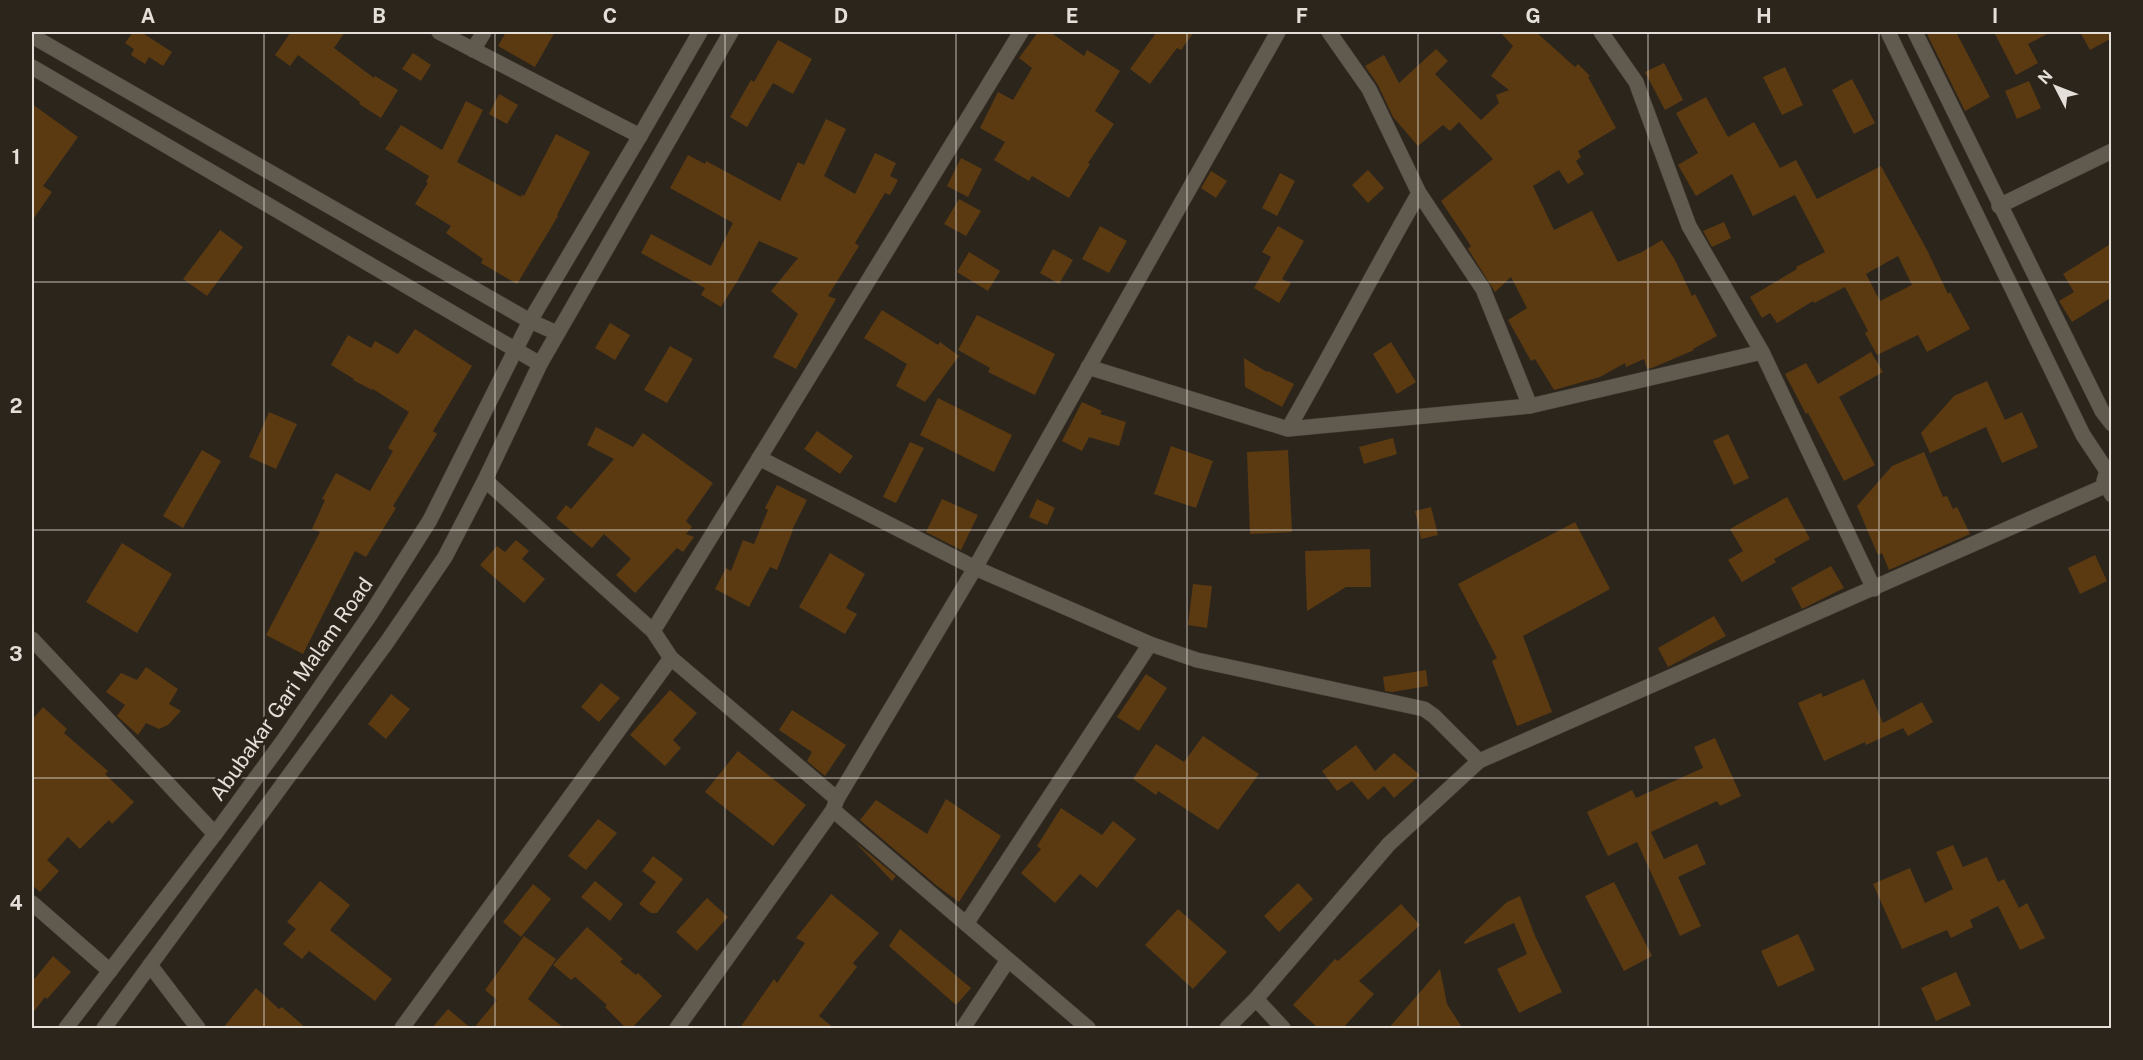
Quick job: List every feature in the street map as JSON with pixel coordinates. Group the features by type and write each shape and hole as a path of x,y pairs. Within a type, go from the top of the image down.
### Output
{"street":[{"path":"439,32 640,136"},
{"path":"473,50 484,32"},
{"name":"Abubakar Gari Malam Road","path":"66,1029 216,834 363,625 430,520 530,321 700,32"},
{"path":"104,1029 387,642 445,557 485,480 540,364 731,32"},
{"path":"652,631 1021,32"},
{"path":"676,1029 835,805 975,568 1278,32"},
{"path":"1329,32 1369,88 1419,193 1484,289 1530,406"},
{"path":"1601,32 1636,82 1689,226 1762,352 1874,589"},
{"path":"1227,1029 1256,999 1389,844 1479,761 1874,589 2109,480 2083,435 1888,32"},
{"path":"1915,32 2102,411 2112,423"},
{"path":"32,36 530,321 557,333"},
{"path":"32,67 540,364"},
{"path":"1999,206 2112,151"},
{"path":"1288,429 1419,193"},
{"path":"1088,367 1288,429 1530,406 1762,352"},
{"path":"759,458 975,568 1150,644 1197,660 1424,709 1479,761"},
{"path":"485,480 652,631 671,658 966,924 1088,1029"},
{"path":"32,639 216,834"},
{"path":"966,924 1150,644"},
{"path":"402,1029 671,658"},
{"path":"32,903 110,971"},
{"path":"963,1029 1008,960"},
{"path":"150,965 198,1029"},
{"path":"1256,999 1283,1029"}],"building":[{"path":"133,32 141,32 172,52 163,66 149,57 145,64 131,55 134,49 125,43"},
{"path":"291,32 345,32 334,48 374,78 375,76 398,90 381,118 359,104 360,102 298,55 290,66 275,55"},
{"path":"506,32 555,32 535,67 498,46"},
{"path":"1038,32 1050,32 1084,56 1087,50 1120,71 1095,111 1114,124 1088,163 1090,164 1069,198 1032,176 1029,181 994,160 1005,142 980,128 998,92 1013,100 1032,68 1019,58"},
{"path":"1154,32 1194,32 1181,50 1177,48 1150,84 1130,69 1156,33"},
{"path":"1500,32 1536,32 1575,67 1578,64 1590,76 1588,77 1616,128 1578,151 1581,157 1576,161 1584,174 1568,184 1559,170 1533,186 1554,230 1592,211 1618,262 1662,240 1675,260 1692,296 1695,294 1717,336 1694,350 1652,368 1647,369 1644,359 1626,367 1625,363 1600,377 1554,390 1535,359 1531,361 1508,320 1527,308 1511,277 1495,292 1468,249 1471,246 1441,201 1493,159 1459,122 1450,131 1443,125 1418,146 1393,117 1378,85 1365,66 1384,55 1399,83 1436,49 1448,61 1435,74 1481,120 1499,103 1496,95 1509,90 1491,76 1513,46"},
{"path":"1926,32 1956,32 1990,97 1965,111"},
{"path":"1994,32 2051,32 2028,44 2038,63 2016,75"},
{"path":"2080,32 2112,32 2112,38 2090,50"},
{"path":"778,40 812,59 793,94 773,83 747,127 730,117 751,80 754,82"},
{"path":"413,53 431,65 421,81 402,69"},
{"path":"1664,63 1683,100 1665,110 1645,72"},
{"path":"1785,67 1803,105 1782,115 1763,77"},
{"path":"1852,79 1875,123 1854,134 1832,90"},
{"path":"2029,81 2041,108 2017,119 2005,91"},
{"path":"499,94 518,105 507,124 489,114"},
{"path":"1706,97 1728,137 1754,122 1780,168 1796,160 1817,199 1881,166 1948,294 1950,292 1970,329 1927,352 1918,335 1877,355 1865,333 1868,331 1845,287 1814,303 1813,301 1777,323 1770,313 1762,318 1750,297 1797,269 1796,267 1825,252 1795,195 1753,216 1732,174 1696,196 1678,165 1698,153 1676,113","holes":["1898,256 1912,285 1880,301 1866,274"]},
{"path":"466,101 483,110 457,162 521,197 522,194 524,196 556,134 590,152 558,216 517,284 481,263 483,259 446,233 451,226 415,204 428,183 426,182 429,176 385,149 401,125 442,150"},
{"path":"32,104 78,137 43,186 52,192 32,221"},
{"path":"826,119 846,129 824,176 855,194 875,153 896,163 890,176 898,180 890,195 885,193 855,243 859,246 828,296 836,299 796,369 773,357 798,314 771,291 798,258 759,241 721,307 701,295 705,288 641,253 651,234 711,266 733,223 670,188 688,155 705,164 706,161 780,201 798,162 804,165"},
{"path":"961,158 982,169 968,197 947,186"},
{"path":"1368,170 1384,188 1368,203 1352,185"},
{"path":"1211,171 1227,181 1216,198 1201,188"},
{"path":"1280,173 1295,181 1277,216 1262,208"},
{"path":"959,199 981,211 966,236 944,224"},
{"path":"1724,222 1731,238 1712,247 1703,231"},
{"path":"1100,226 1127,241 1109,273 1082,259"},
{"path":"1278,226 1304,241 1282,279 1291,283 1279,303 1254,288 1271,257 1262,252"},
{"path":"220,230 243,247 207,296 183,279"},
{"path":"2112,243 2112,297 2072,322 2059,301 2074,292 2063,274"},
{"path":"1053,249 1073,260 1059,284 1040,273"},
{"path":"969,252 1000,271 988,291 957,272"},
{"path":"882,310 938,345 940,342 959,356 925,402 896,386 907,364 864,338"},
{"path":"977,315 1055,354 1035,395 988,372 990,368 958,350"},
{"path":"610,323 630,335 615,360 595,348"},
{"path":"415,329 472,366 433,431 437,434 393,506 396,508 366,557 355,551 303,654 266,635 320,532 312,529 325,500 322,499 336,473 370,491 393,451 388,448 409,412 331,365 348,335 371,348 375,341 398,354"},
{"path":"1391,342 1416,382 1397,394 1373,354"},
{"path":"670,346 693,359 667,403 644,390"},
{"path":"1871,352 1883,372 1839,397 1875,465 1844,481 1785,374 1806,363 1818,384"},
{"path":"1244,358 1267,372 1294,384 1282,407 1245,387"},
{"path":"1987,381 2005,420 2022,412 2038,447 2002,463 1986,427 1930,453 1921,433 1954,396"},
{"path":"938,398 1012,435 994,472 920,435"},
{"path":"1082,402 1102,411 1100,414 1126,422 1119,446 1089,437 1082,451 1062,441"},
{"path":"269,412 297,424 276,469 249,457"},
{"path":"596,427 633,447 643,433 713,483 686,521 692,527 686,534 694,537 683,552 677,548 635,593 616,575 631,559 604,534 592,548 556,518 566,505 571,509 614,459 587,445"},
{"path":"817,431 853,456 840,474 804,449"},
{"path":"1728,434 1749,478 1734,485 1713,441"},
{"path":"1393,438 1397,454 1364,464 1359,447"},
{"path":"910,442 924,448 896,503 883,497"},
{"path":"1171,446 1213,461 1196,508 1154,494"},
{"path":"202,450 221,461 183,528 163,516"},
{"path":"1288,450 1292,532 1250,534 1247,452"},
{"path":"1924,452 1943,497 1947,496 1953,509 1957,507 1970,534 1889,570 1882,553 1878,555 1857,506 1892,466"},
{"path":"777,485 807,500 792,530 777,570 770,567 749,607 715,589 726,568 731,571 743,540 754,544 768,510 765,508"},
{"path":"1787,497 1810,539 1774,559 1776,562 1742,582 1728,560 1743,551 1730,529"},
{"path":"942,499 978,515 961,550 926,532"},
{"path":"1037,499 1055,508 1047,525 1029,517"},
{"path":"1431,507 1438,535 1421,539 1415,511"},
{"path":"1575,522 1610,589 1523,636 1552,712 1517,726 1492,661 1497,658 1458,584"},
{"path":"516,540 529,551 522,559 545,579 524,603 480,565 497,546 505,552"},
{"path":"122,543 172,574 137,633 86,602"},
{"path":"1370,549 1371,587 1346,587 1307,611 1305,551"},
{"path":"830,553 865,574 846,608 857,614 845,634 799,607"},
{"path":"2095,555 2107,581 2080,594 2068,568"},
{"path":"1831,566 1844,588 1802,609 1791,588"},
{"path":"1193,584 1212,586 1207,628 1188,625"},
{"path":"1714,616 1726,636 1668,667 1658,648"},
{"path":"146,667 178,689 169,704 181,711 168,725 159,729 146,723 138,735 117,716 125,705 106,692 121,673 137,680"},
{"path":"1426,670 1428,686 1392,692 1385,691 1383,677"},
{"path":"1146,674 1167,688 1139,731 1117,717"},
{"path":"1864,679 1883,723 1922,702 1933,722 1908,736 1903,728 1824,761 1798,703 1821,693 1823,697"},
{"path":"601,683 620,698 599,722 581,707"},
{"path":"670,690 697,713 673,740 681,748 665,766 630,735"},
{"path":"391,694 410,709 386,739 368,724"},
{"path":"43,707 67,729 64,733 108,771 105,774 134,802 112,824 109,820 80,849 68,837 47,860 59,871 40,892 32,885 32,720"},
{"path":"792,710 846,745 825,776 807,761 812,752 779,730"},
{"path":"1203,736 1259,774 1218,830 1158,791 1156,795 1133,779 1156,744 1184,762"},
{"path":"1715,738 1741,796 1720,806 1717,801 1651,832 1664,859 1697,844 1706,864 1678,877 1701,926 1680,936 1637,842 1608,856 1587,812 1632,790 1636,798 1703,768 1694,747"},
{"path":"1356,745 1375,771 1394,753 1420,775 1394,798 1384,786 1368,800 1352,781 1337,791 1322,771"},
{"path":"738,751 806,805 773,846 705,792"},
{"path":"946,799 1001,836 959,902 860,820 876,800 927,834"},
{"path":"1061,808 1102,835 1113,821 1136,839 1097,888 1080,874 1055,903 1021,873 1041,849 1037,846"},
{"path":"598,819 617,833 586,870 568,856"},
{"path":"855,842 896,876 892,881"},
{"path":"1953,845 1963,867 1987,857 1998,882 2004,879 2019,908 2027,903 2045,938 2020,950 1998,906 1970,920 1973,927 1951,938 1947,930 1902,949 1873,884 1910,868 1925,903 1953,889 1936,852"},
{"path":"653,856 683,879 657,913 651,913 639,904 656,882 642,871"},
{"path":"320,881 350,905 330,930 392,979 375,1001 309,951 302,959 283,944 296,929 287,922"},
{"path":"595,881 623,904 610,921 581,897"},
{"path":"1614,882 1652,956 1624,971 1585,896"},
{"path":"1298,883 1313,899 1279,932 1264,916"},
{"path":"533,884 551,899 521,937 503,922"},
{"path":"831,894 879,933 853,963 857,967 819,1016 835,1029 739,1029 774,979 777,983 805,943 796,938"},
{"path":"1520,896 1535,936 1562,992 1519,1013 1497,969 1527,954 1514,923 1465,944 1464,942 1507,902"},
{"path":"707,898 728,917 697,951 676,932"},
{"path":"1401,904 1420,925 1359,981 1374,994 1342,1029 1319,1029 1293,1005 1335,959 1338,961"},
{"path":"1178,909 1227,952 1193,989 1145,945"},
{"path":"587,927 623,959 620,962 636,975 638,973 662,996 631,1029 627,1029 605,1007 607,1005 575,977 571,980 553,965"},
{"path":"900,929 971,988 956,1005 889,946"},
{"path":"1798,934 1815,970 1778,987 1761,951"},
{"path":"524,936 556,959 528,999 565,1029 473,1029 497,1000 485,990"},
{"path":"53,956 71,972 47,999 45,997 32,1014 32,982"},
{"path":"1440,969 1447,1004 1463,1029 1388,1029"},
{"path":"1956,972 1971,1005 1936,1021 1921,988"},
{"path":"256,988 279,1009 282,1007 307,1029 222,1029"},
{"path":"448,1009 472,1029 431,1029"}]}
